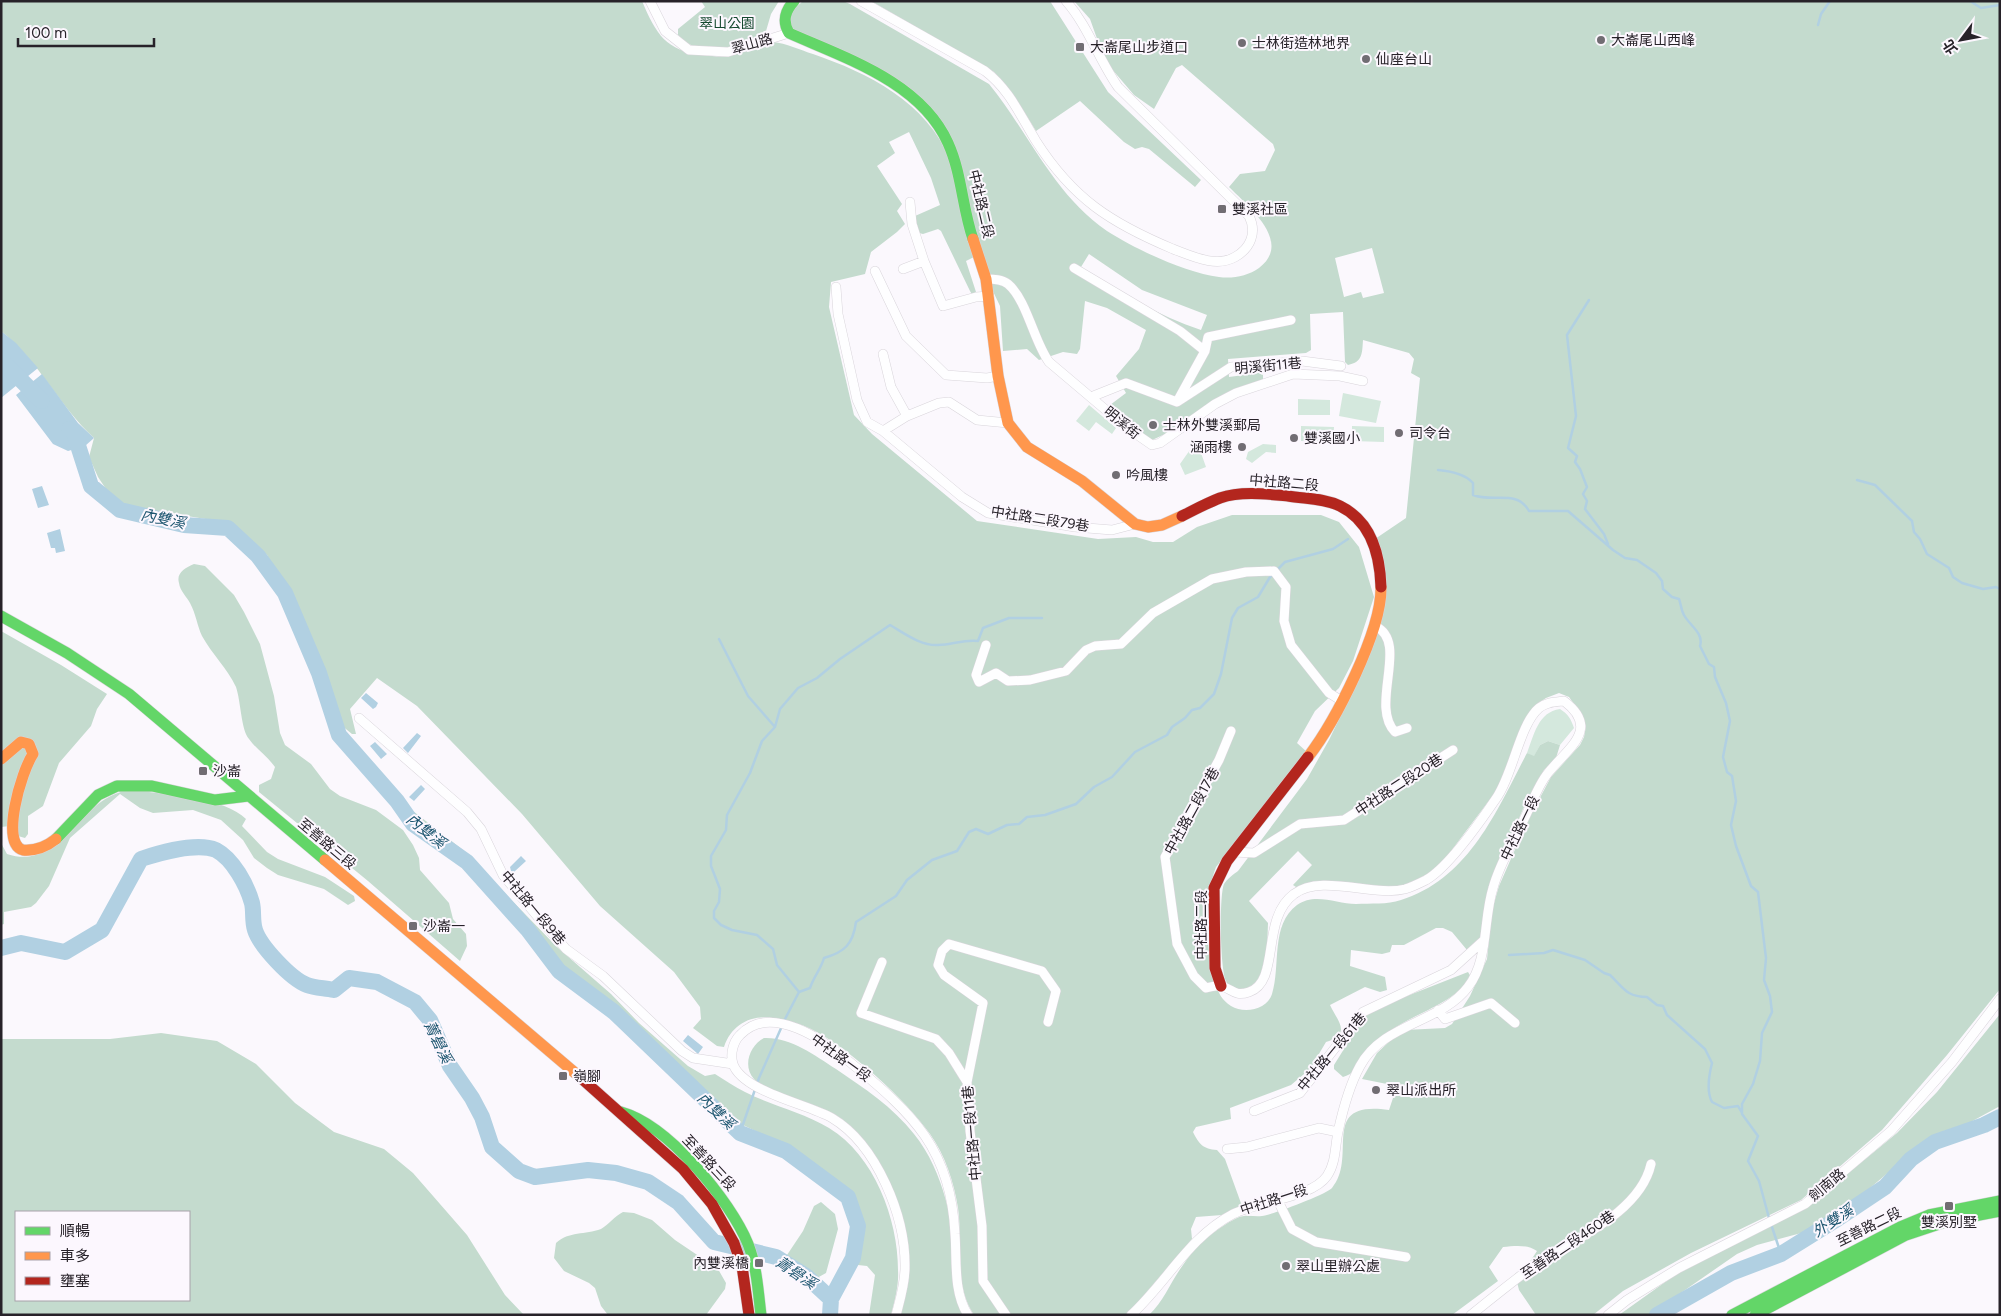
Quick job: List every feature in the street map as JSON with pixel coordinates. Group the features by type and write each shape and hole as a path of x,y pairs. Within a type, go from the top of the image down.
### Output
{"street":[{"name":"翠山路","path":"650,1 665,31 689,50 728,52 789,33"},
{"path":"789,33 784,27 784,19 794,1"},
{"path":"861,1 985,71 997,80 1008,93 1036,140 1058,170 1089,204 1108,217 1145,237 1196,258 1225,261 1243,252 1250,241 1254,225 1249,216 1225,190 1118,87 1103,66 1074,10 1066,1"},
{"name":"中社路二段","path":"789,33 860,65 895,84 918,102 937,124 955,162 966,222 986,279 998,376 1008,424 1027,447 1082,481 1135,524 1148,527 1162,525 1220,498 1240,494 1268,494 1325,501 1340,506 1352,514 1367,530 1374,545 1382,586 1381,603 1375,626 1342,701 1321,740 1233,852 1214,888 1215,968 1220,986"},
{"path":"910,202 912,224 924,261 943,306 976,297 989,296"},
{"path":"903,269 924,261"},
{"path":"1074,268 1180,331 1204,351"},
{"path":"875,271 906,336 946,375 987,378 998,376"},
{"name":"明溪街","path":"986,279 1000,280 1008,284 1018,297 1036,333 1041,352 1049,362 1126,427 1152,445 1160,443 1215,404 1236,393 1293,374 1340,376 1363,382"},
{"name":"中社路二段79巷","path":"836,287 838,314 857,400 867,422 883,431 962,497 988,513 1112,530 1135,524"},
{"path":"1091,397 1126,383 1177,402 1204,351 1208,337 1291,320"},
{"path":"883,354 891,387 907,416"},
{"name":"明溪街11巷","path":"1177,402 1232,366 1302,361 1340,366"},
{"path":"883,431 907,416 939,403 949,402 977,420 1008,424"},
{"path":"986,645 976,675 980,682 996,673 1008,682 1030,680 1066,671 1086,650 1095,646 1121,644 1153,613 1212,579 1246,572 1274,571 1286,587 1284,621 1291,645 1329,693 1342,701"},
{"name":"至善路三段","path":"1,616 67,653 129,694 622,1112 630,1124 708,1195 740,1240 754,1263 761,1315"},
{"path":"1375,626 1381,629 1389,640 1389,673 1384,714 1395,732 1407,728"},
{"name":"中社路一段","path":"1131,1315 1206,1232 1234,1214 1317,1186 1328,1175 1334,1161 1338,1132 1348,1094 1361,1064 1374,1048 1396,1031 1458,998 1468,987 1474,977 1483,941 1493,886 1547,775 1577,742 1581,730 1574,709 1564,701 1550,702 1538,708 1530,721 1508,777 1497,798 1440,869 1427,879 1405,889 1376,890 1310,886 1295,893 1284,903 1276,917 1265,979 1250,992 1238,994 1220,986"},
{"name":"中社路一段9巷","path":"359,718 467,812 481,829 502,875 566,949 603,976 682,1051 693,1058 733,1064"},
{"name":"中社路二段17巷","path":"1220,986 1206,988 1194,976 1177,944 1165,857 1219,760 1231,731"},
{"path":"1,759 21,742 29,744 33,754 15,784 7,805 3,829 7,843 11,848 19,850 52,843 100,794 115,786 161,787 211,800 248,796"},
{"name":"中社路二段20巷","path":"1233,852 1254,853 1300,824 1344,820 1453,750"},
{"name":"中社路一段61巷","path":"1254,1111 1300,1093 1363,1012 1451,970 1483,941"},
{"name":"中社路一段11巷","path":"1006,1315 983,1281 982,1226 970,1131 967,1082 983,1003 944,975 938,965 942,951 950,944 1042,971 1056,991 1048,1022"},
{"path":"882,962 861,1013 936,1039 949,1053 967,1082"},
{"name":"劍南路","path":"1608,1315 1627,1300 1679,1268 1805,1204 1891,1132 1952,1062 2000,999"},
{"path":"1438,1010 1444,1019 1491,1003 1515,1023"},
{"name":"中社路一段","path":"733,1064 732,1048 738,1036 749,1026 763,1022 781,1023 812,1035 839,1053 901,1105 928,1137 949,1184 954,1212 957,1278 962,1306 968,1315"},
{"path":"733,1064 742,1077 759,1087 831,1118 858,1138 871,1155 896,1213 904,1243 906,1270 896,1315"},
{"path":"1227,1149 1247,1147 1319,1128 1338,1132"},
{"name":"至善路二段460巷","path":"1471,1315 1535,1266 1625,1206 1640,1191 1647,1178 1650,1164"},
{"path":"1277,1199 1292,1229 1316,1242 1406,1257"},
{"name":"至善路二段","path":"1732,1315 1900,1227 1929,1215 2000,1201"},
{"name":"至善路二段","path":"1755,1315 1906,1235 1948,1221 2000,1211"},
{"name":"至善路三段","path":"740,1240 749,1315"}],"green space":[{"path":"1,1 642,1 658,32 671,45 680,50 703,55 726,56 763,43 778,43 854,70 894,92 927,122 940,140 950,160 976,256 966,261 976,295 973,296 970,291 941,231 938,229 923,234 919,233 915,216 940,205 931,178 909,132 889,142 895,153 877,166 902,204 897,211 905,224 871,252 865,274 831,282 829,307 854,415 872,434 977,521 1098,539 1136,537 1153,542 1173,542 1197,527 1232,515 1321,515 1339,522 1359,547 1374,597 1353,661 1339,688 1315,711 1297,743 1307,752 1216,867 1209,895 1207,925 1209,954 1215,982 1221,996 1231,1006 1242,1010 1255,1009 1265,1004 1272,994 1275,983 1278,946 1283,923 1289,913 1304,901 1319,899 1349,904 1390,903 1425,890 1445,876 1463,859 1492,819 1527,753 1534,756 1540,745 1548,741 1560,745 1556,758 1544,770 1523,809 1505,852 1482,940 1467,950 1452,932 1443,928 1436,928 1404,945 1392,945 1390,952 1382,954 1351,950 1350,966 1385,977 1387,990 1380,992 1365,987 1330,1005 1339,1022 1341,1031 1334,1039 1326,1042 1310,1069 1291,1085 1230,1108 1231,1119 1196,1127 1193,1132 1200,1143 1205,1147 1217,1150 1225,1159 1242,1206 1222,1215 1196,1217 1191,1229 1192,1239 1127,1315 974,1315 967,1303 963,1290 958,1208 948,1169 940,1151 920,1120 892,1091 842,1048 826,1037 799,1024 769,1017 752,1019 738,1026 732,1032 724,1047 717,1046 693,1028 701,1019 700,1007 674,972 600,906 522,814 417,706 377,678 350,709 356,734 352,734 341,725 305,627 267,555 231,523 130,507 110,495 98,477 89,457 94,438 70,412 27,356 1,331"},
{"name":"翠山公園","path":"701,1 779,1 771,14 764,38 731,47 708,49 687,43 678,35 678,29 705,7"},
{"path":"803,1 843,1 989,84 1056,181 1088,216 1118,238 1161,259 1206,275 1229,278 1255,271 1268,258 1271,247 1270,236 1264,225 1247,204 1229,187 1240,174 1265,171 1275,150 1273,144 1182,65 1176,68 1154,109 1134,95 1105,61 1090,19 1074,1 2000,1 2000,989 1947,1055 1882,1130 1801,1200 1691,1253 1623,1291 1593,1315 1536,1315 1519,1290 1515,1274 1529,1263 1537,1251 1525,1246 1516,1246 1503,1247 1489,1267 1498,1281 1452,1315 1149,1315 1159,1304 1188,1258 1207,1238 1221,1227 1240,1217 1268,1215 1320,1195 1332,1188 1339,1175 1342,1161 1346,1122 1354,1113 1367,1109 1389,1110 1397,1086 1362,1079 1377,1053 1405,1030 1445,1028 1452,1024 1470,996 1487,959 1492,910 1499,886 1528,820 1551,777 1580,745 1586,726 1582,715 1569,697 1559,693 1537,704 1497,790 1439,867 1424,878 1403,887 1296,887 1293,885 1312,865 1298,851 1249,901 1268,923 1267,952 1258,983 1242,991 1229,985 1224,974 1221,948 1221,902 1224,884 1238,871 1307,779 1344,709 1379,620 1375,539 1406,518 1420,378 1411,373 1414,359 1409,353 1363,340 1361,356 1357,362 1348,365 1345,362 1343,312 1310,314 1311,350 1306,353 1228,359 1229,377 1259,373 1263,375 1263,379 1176,429 1150,441 1116,414 1110,405 1126,393 1116,376 1139,349 1146,330 1107,308 1085,301 1080,349 1077,354 1063,352 1039,360 1027,349 1003,351 1000,306 989,283 966,197 927,106 793,32 788,20 792,11","holes":["1372,248 1384,293 1363,298 1361,292 1344,297 1335,258","1089,254 1142,290 1207,315 1201,330 1169,318 1139,303 1081,267"]},
{"path":"871,1 1050,1 1108,92 1201,180 1195,187 1149,149 1142,147 1135,149 1124,142 1080,101 1036,131 1013,94 994,72"},
{"path":"1343,393 1381,401 1376,423 1339,416"},
{"path":"1298,399 1330,400 1330,415 1298,415"},
{"path":"1089,405 1116,428 1112,434 1096,422 1089,431 1076,421"},
{"path":"1301,426 1334,427 1333,442 1301,441"},
{"path":"1352,426 1384,427 1384,442 1352,441"},
{"path":"1263,444 1276,445 1276,453 1266,452 1252,463 1246,459 1248,452"},
{"path":"1192,447 1201,453 1206,467 1185,475 1180,464"},
{"path":"194,564 205,566 234,595 244,612 260,644 274,696 280,733 285,745 311,764 330,789 340,796 376,810 403,830 419,858 420,870 449,903 453,919 466,934 467,946 460,961 368,881 259,792 259,785 271,779 275,767 246,735 236,687 202,636 192,607 181,589 178,579 180,574"},
{"path":"1,631 107,694 97,709 91,726 59,763 43,806 28,816 28,834 25,838 18,836 10,826 1,827"},
{"path":"1560,709 1569,717 1574,728 1560,745 1548,741 1540,745 1534,757 1527,753 1542,719 1553,711"},
{"path":"141,791 211,802 237,812 246,819 242,826 267,852 278,859 325,877 354,896 355,901 348,905 324,889 278,875 254,858 243,840 221,820 193,810 153,813 140,808 120,794 70,838 49,886 36,903 31,907 4,912 4,924 1,925 1,843 7,854 25,857 40,854 66,835 103,800 121,792"},
{"path":"413,811 463,850 557,947 611,994 639,1023 688,1066 705,1076 715,1074 755,1097 819,1122 845,1140 859,1154 871,1171 880,1190 894,1230 898,1276 891,1315 869,1315 875,1275 867,1266 858,1265 856,1254 860,1240 858,1212 854,1199 842,1187 783,1144 726,1117 559,962 470,863 416,822"},
{"path":"1468,972 1471,977 1453,995 1386,1034 1356,1070 1343,1077 1334,1069 1334,1065 1344,1049 1340,1045 1361,1019 1379,1007"},
{"path":"2000,1014 2000,1106 1967,1124 1942,1134 1915,1150 1851,1204 1805,1232 1757,1245 1737,1254 1649,1315 1619,1315 1675,1275 1806,1208 1897,1133 1937,1092"},
{"path":"161,1033 217,1041 256,1064 295,1103 334,1132 384,1149 413,1173 467,1235 505,1295 524,1315 1,1315 1,1039 110,1039"},
{"path":"764,1038 784,1040 819,1058 878,1098 914,1134 927,1154 945,1197 955,1244 964,1315 901,1315 909,1275 908,1265 890,1196 878,1164 871,1150 861,1137 834,1114 780,1094 754,1079 750,1074 749,1056 759,1041"},
{"path":"821,1202 835,1214 838,1229 826,1273 817,1278 785,1258 803,1231 814,1206"},
{"path":"623,1212 634,1213 652,1220 675,1240 718,1269 726,1283 725,1289 706,1315 608,1315 601,1306 595,1288 564,1271 554,1258 556,1243 572,1235 601,1229"}],"water":[{"path":"1,331 16,343 38,368 1,398"},
{"path":"42,374 78,423 94,438 85,446 68,451 53,444 16,395"},
{"path":"42,486 49,505 38,508 32,489"},
{"path":"60,529 65,551 56,553 55,548 51,548 47,533"},
{"path":"366,693 378,703 373,709 361,698"},
{"path":"417,733 421,736 408,753 403,748"},
{"path":"375,742 387,754 381,759 370,746"},
{"path":"421,785 425,789 414,801 409,797"},
{"path":"521,856 526,861 514,872 511,871 510,867"},
{"path":"688,1035 703,1047 698,1054 683,1041"}],"waterway":[{"path":"1414,1 1430,1"},
{"path":"1818,25 1821,14 1830,1"},
{"path":"1970,1 1981,8 2000,5"},
{"path":"1589,300 1567,335 1576,416 1568,448 1577,456 1575,462 1587,487 1583,494 1587,501 1585,509 1604,534 1608,544"},
{"name":"內雙溪","path":"1,364 7,366 42,401"},
{"name":"內雙溪","path":"69,429 74,433 91,486 120,510 184,525 228,528 258,556 285,593 319,673 339,735 397,801 413,824 467,862 528,930 559,971 614,1012 740,1133 786,1151 848,1197 858,1226 853,1258 831,1299 830,1315"},
{"path":"1438,470 1466,477 1473,483 1473,495 1512,498 1524,504 1529,511 1568,511 1613,550 1625,558 1637,560 1656,573 1662,581 1663,589 1672,597 1679,599 1684,615 1700,637 1700,646 1709,664 1714,667 1715,677 1726,703 1730,721 1723,757 1727,772 1732,776 1736,801 1731,825 1736,846 1751,886 1758,892 1766,958 1764,980 1770,996 1772,1012 1762,1033 1760,1061 1753,1084 1742,1104 1742,1114 1758,1136 1748,1161 1759,1181 1769,1218"},
{"path":"1857,480 1875,485 1912,521 1914,532 1920,539 1927,554 1949,568 1953,577 1962,583 1983,589 1996,587 2000,589"},
{"path":"784,1021 799,992 810,988 824,958 843,950 847,946 853,936 856,922 896,896 907,880 932,860 957,851 969,832 976,829 988,834 1007,825 1019,824 1027,817 1045,815 1076,804 1094,787 1112,777 1135,752 1167,735 1172,727 1185,718 1192,710 1200,708 1214,694 1221,674 1232,618 1238,608 1258,597 1270,577 1285,562 1333,549 1348,539"},
{"path":"799,992 777,965 773,949 757,935 732,930 721,925 714,918 714,911 719,902 720,889 711,866 711,856 726,830 727,815 750,773 762,741 775,727 780,709 798,688 817,678 840,659 890,625 919,641 938,645 978,641 983,628 1009,618 1042,618"},
{"path":"719,639 748,696 775,727"},
{"name":"菁礐溪","path":"1,948 21,943 65,952 102,930 141,859 168,851 189,848 199,847 216,850 234,866 247,888 252,903 254,927 258,937 269,953 300,982 313,987 334,990 349,978 377,982 415,1002 430,1020 450,1066 472,1098 482,1117 492,1147 519,1171 535,1177 588,1170 616,1173 648,1182 678,1202 714,1242 776,1257 806,1276 831,1299"},
{"path":"1509,955 1544,953 1553,950 1585,960 1610,975 1629,993 1640,997 1647,997 1657,1005 1663,1006 1667,1015 1705,1049 1712,1063 1709,1078 1712,1102 1724,1108 1738,1106 1742,1113"},
{"path":"740,1133 759,1078 782,1026"},
{"name":"外雙溪","path":"1657,1315 1731,1273 1781,1254 1885,1187 1911,1159 1935,1142 1984,1125 2000,1117"},
{"path":"1771,1224 1781,1254"}],"traffic: fast":[{"path":"794,1 788,9 785,20 789,33 879,74 901,88 920,104 936,122 953,155 973,239"},
{"path":"1,616 67,653 129,694 325,860"},
{"path":"56,839 98,795 117,786 152,786 215,800 248,796"},
{"path":"621,1112 639,1120 658,1132 677,1148 712,1186 727,1207 739,1226 751,1253 757,1279 761,1315"},
{"path":"1732,1315 1900,1227 1929,1215 2000,1201"},
{"path":"1755,1315 1906,1235 1948,1221 2000,1211"}],"traffic: slow":[{"path":"973,239 986,279 998,376 1008,423 1027,447 1082,481 1135,524 1148,527 1162,525 1182,516"},
{"path":"1308,757 1331,722 1355,675 1374,627 1381,587"},
{"path":"1,759 21,742 29,744 33,754 23,776 15,806 13,835 16,845 23,850 32,850 56,839"},
{"path":"325,860 581,1078"}],"traffic: jam":[{"path":"1182,516 1205,504 1236,494 1280,495 1334,503 1351,512 1359,520 1372,540 1379,563 1381,587"},
{"path":"1221,986 1215,968 1214,888 1227,861 1308,757"},
{"path":"581,1078 683,1169 712,1204 734,1243 742,1266 749,1315"}],"place":[{"name":"大崙尾山西峰","path":"1601,40"},
{"name":"士林街造林地界","path":"1242,43"},
{"name":"大崙尾山步道口","path":"1080,47"},
{"name":"仙座台山","path":"1366,59"},
{"name":"雙溪社區","path":"1222,209"},
{"name":"士林外雙溪郵局","path":"1153,425"},
{"name":"司令台","path":"1399,433"},
{"name":"雙溪國小","path":"1294,438"},
{"name":"涵雨樓","path":"1242,447"},
{"name":"吟風樓","path":"1116,475"},
{"name":"沙崙","path":"203,771"},
{"name":"沙崙一","path":"413,926"},
{"name":"嶺腳","path":"563,1076"},
{"name":"翠山派出所","path":"1376,1090"},
{"name":"雙溪別墅","path":"1949,1206"},
{"name":"內雙溪橋","path":"759,1263"},
{"name":"翠山里辦公處","path":"1286,1266"}]}
